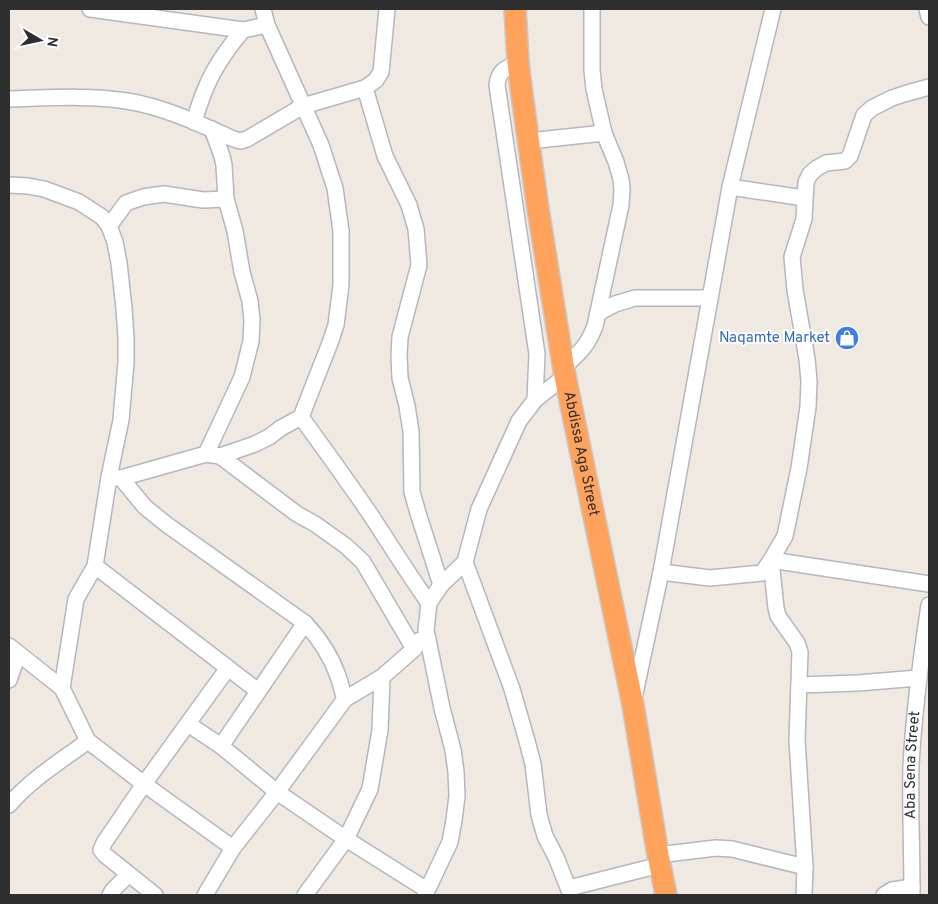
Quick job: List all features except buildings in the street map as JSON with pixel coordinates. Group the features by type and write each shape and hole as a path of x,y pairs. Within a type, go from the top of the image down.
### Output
{"highway":[{"name":"Abdissa Aga Street","path":"515,9 518,62 538,209 564,371 633,705 666,895"}],"street":[{"path":"90,9 243,30 267,25"},
{"path":"115,478 254,444 301,417 336,324 341,286 342,231 335,188 321,145 267,25 263,9"},
{"path":"9,100 80,98 126,101 155,107 240,141 248,139 303,106 365,88 376,80 381,72 387,9"},
{"path":"188,724 221,746 277,792 426,893 450,842 457,796 453,750 442,708 426,630 429,603 441,585 464,562 479,509 519,421 535,400 583,350 590,339 598,313 621,205 621,179 604,133 592,70 592,9"},
{"path":"633,705 661,572 730,187 773,9"},
{"path":"194,122 207,82 217,63 243,30"},
{"path":"518,62 501,72 498,76 497,85 537,354 535,400"},
{"path":"661,572 710,578 762,573 785,536 799,468 808,407 809,381 807,360 795,290 792,257 804,219 806,182 816,168 826,163 845,161 850,156 864,115 872,108 892,98 929,87"},
{"path":"365,88 385,156 409,204 416,229 419,265 400,337 400,378 407,406 410,431 412,492 441,585"},
{"path":"212,130 224,165 226,199 235,231 242,272 250,301 252,320 248,358 213,455"},
{"path":"529,142 604,133"},
{"path":"9,185 44,189 79,202 94,211 109,226 115,242 119,263 126,338 126,362 115,478 94,566 76,599 62,688"},
{"path":"730,187 804,198"},
{"path":"109,226 126,203 143,197 164,194 202,200 226,199"},
{"path":"598,313 615,304 635,298 710,298"},
{"path":"301,417 337,466 429,603"},
{"path":"213,455 297,514 315,524 355,554 363,562 414,649"},
{"path":"115,478 166,524 305,623 325,650 338,677 345,699"},
{"path":"771,560 929,584"},
{"path":"771,560 778,616 797,643 800,652 797,740 805,868 804,895"},
{"path":"464,562 512,689 533,764 539,815 545,836 570,891 659,860 716,848 732,849 805,868"},
{"path":"94,566 258,691"},
{"name":"Aba Sena Street","path":"912,891 911,766 918,678 929,605"},
{"path":"221,746 305,623"},
{"path":"205,895 233,848 277,792 345,699 382,677 414,649 426,630"},
{"path":"9,680 14,650 62,688 88,741 233,848"},
{"path":"155,895 105,855 102,850 104,842 228,668"},
{"path":"305,895 346,839 370,789 380,730 382,677"},
{"path":"799,685 918,678"},
{"path":"9,805 16,796 32,783 88,741"},
{"path":"96,895 111,893 128,875"},
{"path":"884,895 892,890 912,891"}],"place":[{"name":"Naqamte Market","path":"847,338"}]}
